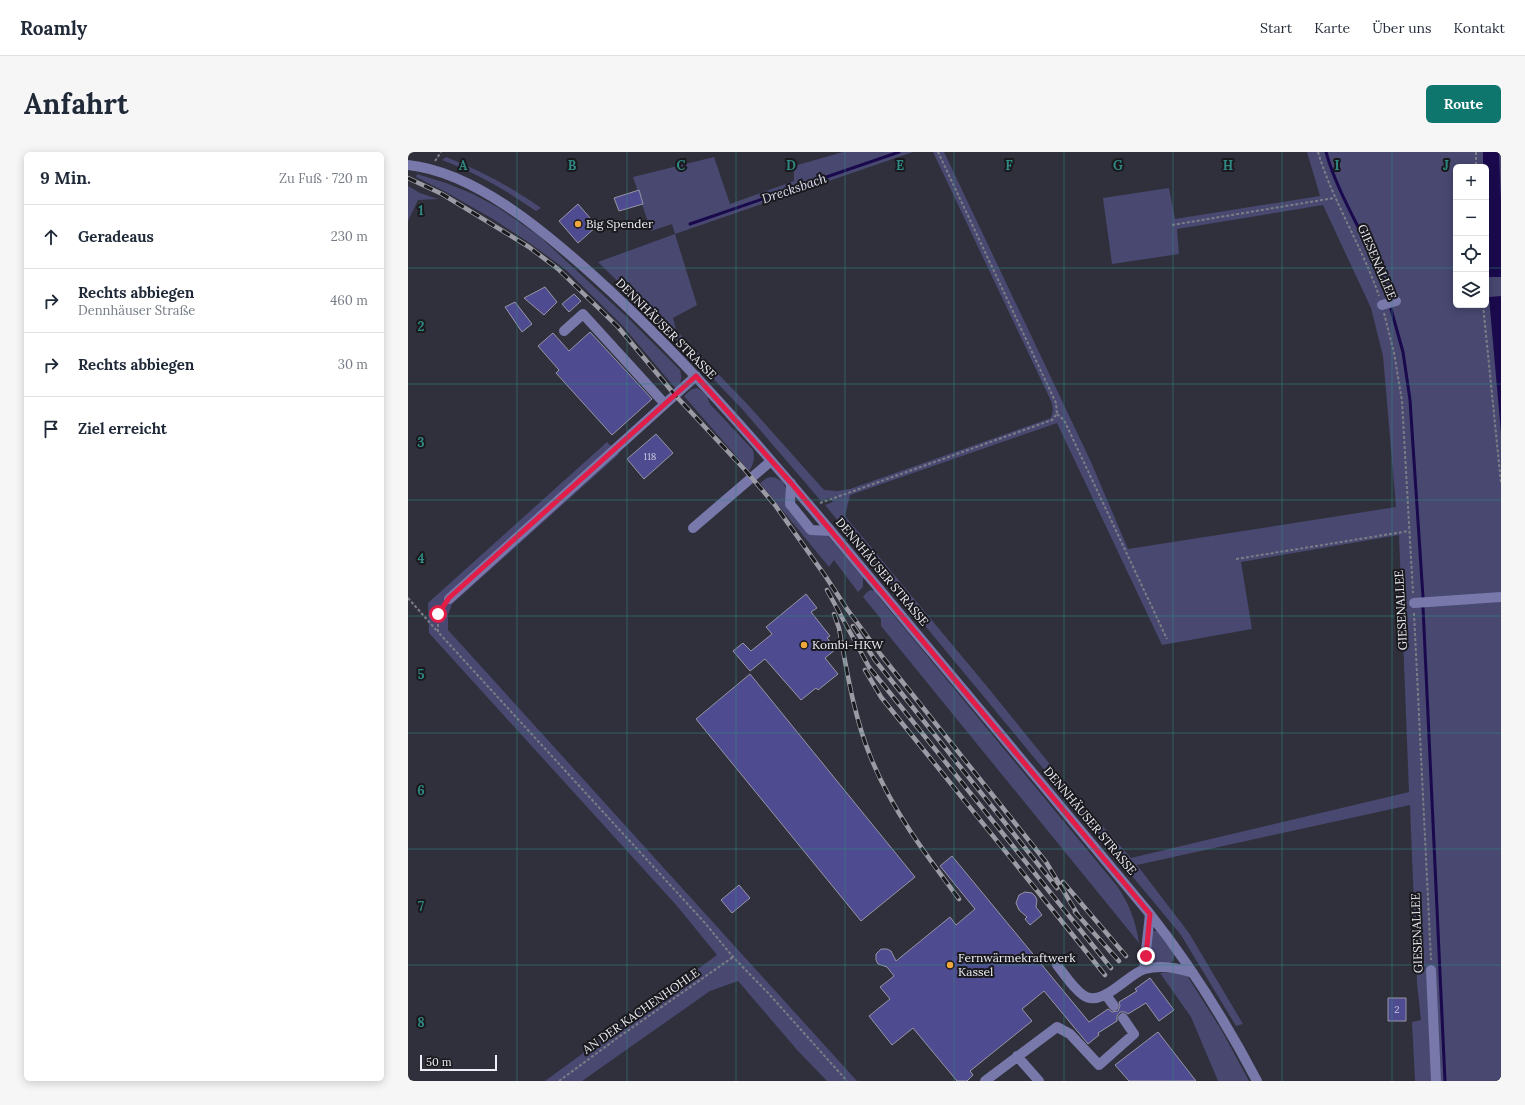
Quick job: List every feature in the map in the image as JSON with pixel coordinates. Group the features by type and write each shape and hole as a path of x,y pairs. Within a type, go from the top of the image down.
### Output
{"street":[{"name":"DENNHÄUSER STRASSE","path":"408,165 450,176 502,203 542,232 632,311 696,376 791,483 1150,914 1193,973 1228,1028 1257,1081"},
{"path":"1382,305 1396,301"},
{"path":"564,331 583,314 665,404"},
{"path":"449,598 696,376"},
{"path":"693,528 771,461"},
{"path":"791,483 790,504 811,530 831,531"},
{"path":"1414,603 1501,597"},
{"path":"1144,969 1150,914"},
{"path":"1057,965 1084,996 1096,999 1106,995 1144,969 1178,968 1193,973"},
{"name":"GIESENALLEE","path":"1431,970 1436,1081"},
{"path":"1106,995 1114,1006"},
{"path":"985,1081 1056,1027 1070,1034 1099,1065 1134,1034 1123,1018"},
{"path":"1017,1056 1039,1081"}],"path":[{"path":"938,152 1056,403 1057,414 1064,420 1167,640"},
{"name":"GIESENALLEE","path":"1318,152 1334,198 1374,282 1382,305 1394,353 1402,401 1414,603 1431,970"},
{"path":"1476,152 1476,164"},
{"path":"1172,225 1334,198"},
{"path":"1483,308 1501,483"},
{"path":"810,507 1052,420 1057,414"},
{"path":"1236,559 1410,531"},
{"path":"408,598 847,1081"},
{"path":"438,632 438,614 449,598"},
{"name":"AN DER KACHENHOHLE","path":"559,1081 616,1039 734,957"}],"shaded area":[{"path":"843,152 913,152 675,234 672,224 651,231 633,177 714,157 730,204 794,181 794,166"},
{"path":"933,152 944,152 1091,462 1128,549 1396,507 1383,356 1371,308 1323,205 1177,229 1179,254 1112,264 1103,198 1169,188 1175,219 1320,196 1307,152 1501,152 1501,1081 1415,1081 1412,1022 1421,1020 1417,983 1410,805 1137,865 1189,933 1243,1024 1236,1026 1181,935 825,505 833,502 830,498 821,501 743,410 661,324 598,262 675,234 697,305 673,318 676,330 749,406 824,490 837,491 850,489 1051,418 1053,411 1052,403","holes":["1057,423 1162,645 1252,629 1241,562 1399,535 1409,792 1131,858 1074,794 985,684 845,516 850,495"]},
{"path":"1483,152 1499,152 1501,277 1489,277 1489,164 1483,164"},
{"path":"446,157 495,180 541,208 536,211 490,182 467,170 442,160"},
{"path":"417,174 446,183 473,194 499,208 539,236 627,317 680,370 681,380 676,389 621,324 565,269 493,219 416,177"},
{"path":"408,186 420,193 438,199 418,200 408,221"},
{"path":"1501,296 1501,433 1489,297"},
{"path":"698,388 707,396 710,404 753,450 754,461 749,471 684,396 692,389"},
{"path":"607,442 619,454 452,604 448,615 448,630 857,1081 827,1081 798,1051 738,981 710,991 582,1081 545,1081 717,955 677,906 429,633 428,603"},
{"path":"771,477 780,480 784,484 786,493 810,533 827,535 863,577 863,587 858,592 834,560 829,567 760,483"},
{"path":"870,590 877,593 877,595 1117,886 1131,913 1139,943 881,626 881,619 863,597"},
{"path":"1153,931 1157,931 1174,954 1174,959 1170,964 1156,964 1150,956 1151,933"},
{"path":"1178,972 1188,977 1222,1031 1249,1081 1218,1081 1191,1017 1160,973"}],"building":[{"path":"639,190 643,204 619,211 614,198"},
{"name":"Big Spender","path":"578,204 597,226 578,243 559,221"},
{"path":"545,287 557,302 544,315 524,298"},
{"path":"574,294 581,301 569,312 562,304"},
{"path":"515,302 532,324 522,332 505,307"},
{"path":"590,332 652,399 612,435 556,373 559,370 538,346 553,333 569,351"},
{"path":"656,434 673,453 644,479 627,459"},
{"name":"Kombi-HKW","path":"806,594 817,608 811,612 830,636 827,638 836,649 825,658 838,674 818,690 816,688 801,700 765,659 750,671 733,651 743,643 751,651 772,634 766,627"},
{"path":"750,674 915,877 861,921 696,719"},
{"name":"Fernwärmekraftwerk Kassel","path":"952,856 1089,1022 1108,1009 1112,1012 1118,1011 1120,1006 1119,1002 1137,991 1135,989 1150,978 1174,1010 1159,1021 1146,1003 1128,1014 1125,1012 1120,1012 1117,1016 1117,1021 1098,1033 1099,1035 1088,1044 1044,991 1022,1009 1032,1021 970,1071 973,1075 967,1081 957,1081 913,1028 892,1045 869,1016 890,999 880,987 894,976 887,967 878,964 876,954 881,949 887,949 891,951 896,961 950,917 956,925 975,909 940,866"},
{"path":"739,885 750,898 732,913 721,900"},
{"path":"1025,892 1032,893 1035,896 1037,900 1036,907 1042,915 1030,925 1025,919 1027,917 1019,910 1016,903 1019,895"},
{"path":"1388,998 1406,998 1406,1021 1388,1021"},
{"path":"1158,1032 1196,1081 1129,1081 1115,1065"}],"waterway":[{"name":"Drecksbach","path":"690,224 899,152"},
{"path":"1326,152 1335,178 1372,255 1388,298"},
{"path":"1391,309 1403,352 1410,400 1423,597"},
{"path":"1423,607 1445,1081"}],"railway":[{"path":"408,178 442,194 529,247 558,269 618,327 675,395 746,471 775,505 847,609 881,655 1046,862 1078,915"},
{"path":"827,590 869,667 1111,968"},
{"path":"834,614 839,628 848,678 860,727 879,777 910,832 959,899"},
{"path":"853,626 875,660 1057,888"},
{"path":"865,670 881,697 1105,975"},
{"path":"1063,882 1126,956"},
{"path":"1075,912 1119,961"}],"place":[{"name":"Big Spender","path":"578,224"},
{"name":"Kombi-HKW","path":"804,645"},
{"name":"Fernwärmekraftwerk Kassel","path":"950,965"}],"route":[{"path":"438,614 449,598 696,376 791,483 1150,914 1146,956"}]}
